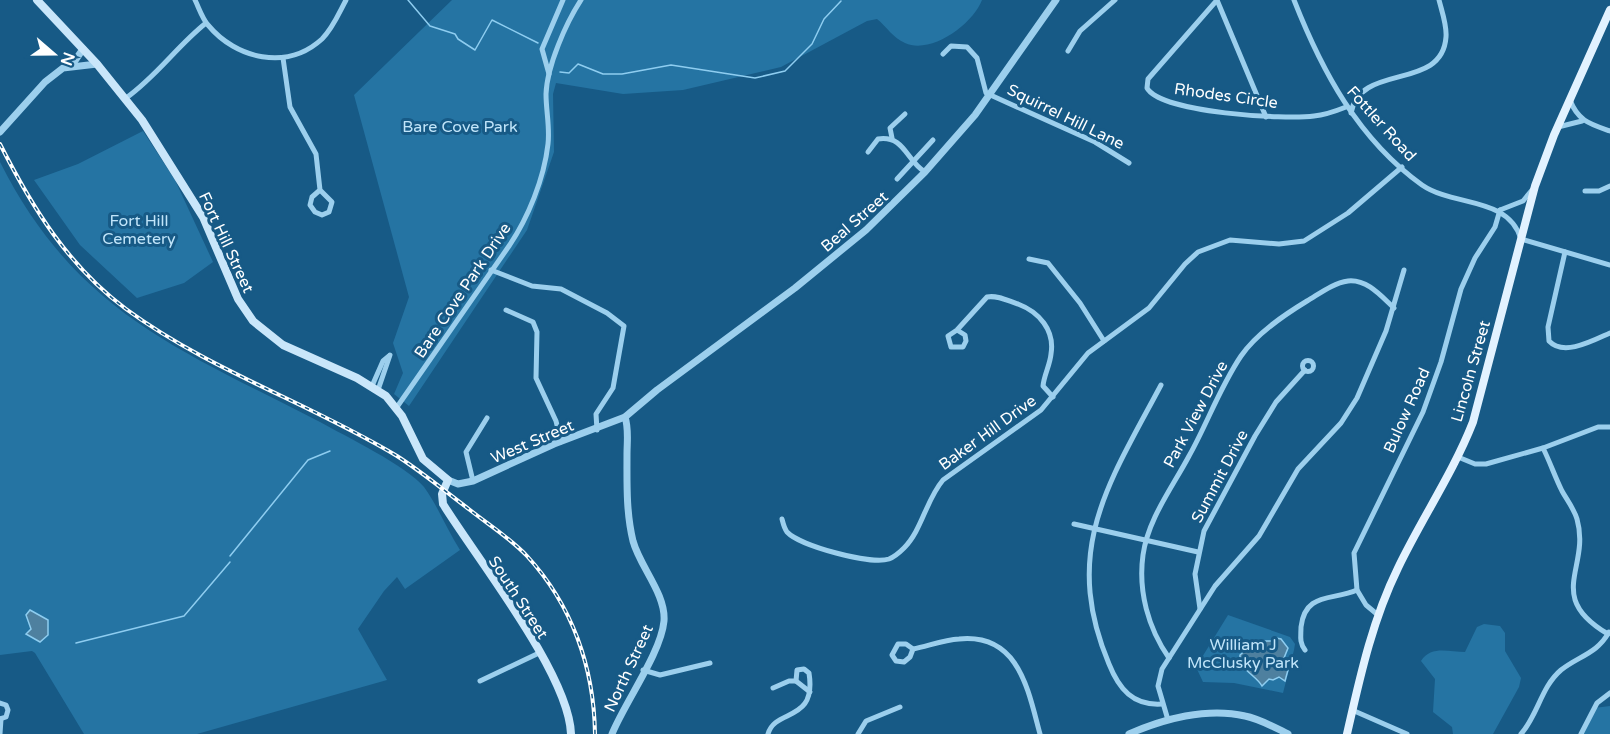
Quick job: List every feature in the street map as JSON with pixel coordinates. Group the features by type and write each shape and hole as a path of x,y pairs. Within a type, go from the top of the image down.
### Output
{"main road":[{"name":"Fort Hill Street","path":"37,0 126,98 189,192 203,217 238,299 253,321 283,345 375,388 397,407 423,459 448,480"},
{"name":"Lincoln Street","path":"1347,734 1378,615 1398,567 1458,457 1479,400 1535,186 1557,128 1610,10"},
{"name":"South Street","path":"448,480 442,494 443,504 539,653 563,698 571,734"}],"street":[{"path":"195,0 207,24 246,52 258,57 283,58 299,53 320,40 332,27 346,0"},
{"name":"Bare Cove Park Drive","path":"549,76 542,50 562,0"},
{"name":"Bare Cove Park Drive","path":"397,407 520,229 549,143 546,93 549,76 564,33 581,0"},
{"name":"Beal Street","path":"625,417 848,246 925,172 991,94 1056,0"},
{"path":"1068,51 1080,31 1115,0"},
{"path":"1217,0 1266,117"},
{"name":"Rhodes Circle","path":"1217,0 1153,74 1147,88 1155,97 1169,102 1266,117 1315,116 1346,107"},
{"name":"Fottler Road","path":"1294,0 1323,68 1346,107 1402,167 1438,194 1500,210"},
{"path":"1351,113 1358,96 1370,87 1423,70 1437,59 1446,36 1439,0"},
{"path":"126,98 158,72 180,46 207,24"},
{"path":"943,54 948,48 959,45 974,52 980,65 983,90 991,94"},
{"path":"72,65 83,49"},
{"path":"283,58 291,107 316,154 320,190 332,202 329,212 322,215 315,212 310,205 311,199 320,190"},
{"path":"2,130 45,82 63,68 72,65 97,64"},
{"name":"Squirrel Hill Lane","path":"991,94 1095,142 1129,163"},
{"path":"1570,100 1575,114 1582,121 1610,131"},
{"path":"905,114 890,128 892,138 901,145 912,163 925,172"},
{"path":"1557,128 1582,121"},
{"path":"868,152 878,139 892,138"},
{"path":"897,179 933,140"},
{"name":"Baker Hill Drive","path":"782,519 786,531 799,540 825,551 878,560 889,559 902,550 943,480 1015,431 1053,398 1088,353 1149,308 1185,264 1205,248 1230,240 1278,244 1304,241 1348,213 1402,167"},
{"path":"1535,186 1523,201 1500,210 1517,226 1521,239 1610,265"},
{"path":"1585,191 1599,191 1610,186"},
{"name":"Bulow Road","path":"1357,590 1354,553 1359,536 1423,412 1444,354 1461,289 1475,258 1495,227 1500,210"},
{"path":"1565,252 1548,327 1549,341 1555,347 1565,349 1610,333"},
{"path":"1029,259 1048,263 1080,303 1104,341"},
{"path":"491,270 532,286 561,289 607,313 624,326 613,388 596,414 597,430"},
{"path":"1168,720 1162,704 1158,679 1169,658 1215,586 1259,536 1298,469 1348,413 1375,361 1394,308 1404,270"},
{"name":"Park View Drive","path":"1169,658 1153,633 1146,609 1142,570 1147,540 1159,510 1241,356 1254,340 1296,308 1324,291 1349,281 1369,286 1394,308"},
{"name":"Baker Hill Drive","path":"957,330 987,297 996,296 1034,312 1044,322 1050,337 1051,353 1043,386 1053,398"},
{"path":"506,310 533,322 537,332 536,378 556,421 561,442"},
{"path":"390,355 375,388 383,361 390,355"},
{"name":"Summit Drive","path":"1200,609 1195,574 1204,531 1216,504 1276,402 1305,370"},
{"path":"1161,385 1112,476 1094,529 1089,557 1089,586 1093,613 1103,650 1118,683 1131,698 1144,703 1162,704"},
{"name":"West Street","path":"448,480 461,484 473,481 625,417"},
{"name":"North Street","path":"612,734 662,632 664,612 640,562 632,533 627,497 625,417"},
{"path":"473,481 466,452 487,418"},
{"path":"616,422 627,438"},
{"path":"1458,457 1475,464 1486,464 1543,448 1598,427 1610,427"},
{"path":"1521,734 1535,714 1553,678 1562,669 1594,651 1609,632 1587,619 1576,603 1573,584 1579,540 1577,518 1543,448"},
{"path":"1074,524 1198,552"},
{"path":"1305,650 1300,640 1303,615 1308,606 1316,601 1357,590 1366,605 1378,615"},
{"path":"913,649 966,638 985,641 1003,651 1023,675 1040,734"},
{"path":"480,681 539,653"},
{"path":"643,670 660,675 710,663"},
{"path":"768,734 776,723 800,710 810,692 809,673 804,669 797,670 796,681"},
{"path":"773,688 789,681 796,681 810,692"},
{"path":"1581,734 1597,703 1610,693"},
{"path":"0,703 6,705 8,710 7,716 0,719 0,734"},
{"path":"858,734 866,721 900,707"},
{"path":"1352,711 1407,734"},
{"path":"1129,734 1168,720 1212,714 1242,715 1288,734"}],"green space":[{"name":"Bare Cove Park","path":"452,0 982,0 970,19 961,27 950,35 927,45 915,46 901,41 877,19 867,21 781,67 683,90 623,94 556,83 553,94 554,152 527,230 409,406 394,394 403,373 393,343 409,297 354,95"},
{"name":"Fort Hill Cemetery","path":"143,131 175,180 213,262 184,283 137,298 80,245 34,180 78,164"},
{"path":"0,162 30,214 63,256 98,292 136,322 222,372 375,452 404,470 424,487 460,550 405,589 397,577 384,591 358,629 387,680 197,734 84,734 35,653 32,651 0,655"},
{"name":"William J McClusky Park","path":"1228,615 1290,637 1295,644 1283,693 1234,683 1203,682 1196,667"},
{"path":"1484,624 1500,626 1505,633 1505,651 1521,678 1519,687 1493,734 1453,734 1452,727 1433,712 1435,679 1421,661 1435,651 1465,652 1477,627"},
{"path":"1610,706 1610,734 1581,734 1594,708"}],"shaded area":[{"path":"30,610 48,620 48,635 40,642 26,634 31,629 26,615"},
{"path":"1276,638 1281,639 1288,648 1284,658 1288,670 1285,681 1279,677 1269,679 1262,686 1242,665 1240,655 1256,641 1271,641"}],"waterway":[{"path":"408,0 430,26 455,34 458,39 475,50 492,20 538,43"},
{"path":"560,72 569,73 578,64 603,74 622,74 671,65 755,78 785,71 812,44 824,19 841,1"},
{"path":"230,556 308,460 330,451"},
{"path":"76,643 184,616 230,562"}],"railway":[{"path":"0,144 39,213 69,255 86,274 126,309 191,350 397,456 520,549 543,575 556,595 577,638 590,685 595,734"}]}
